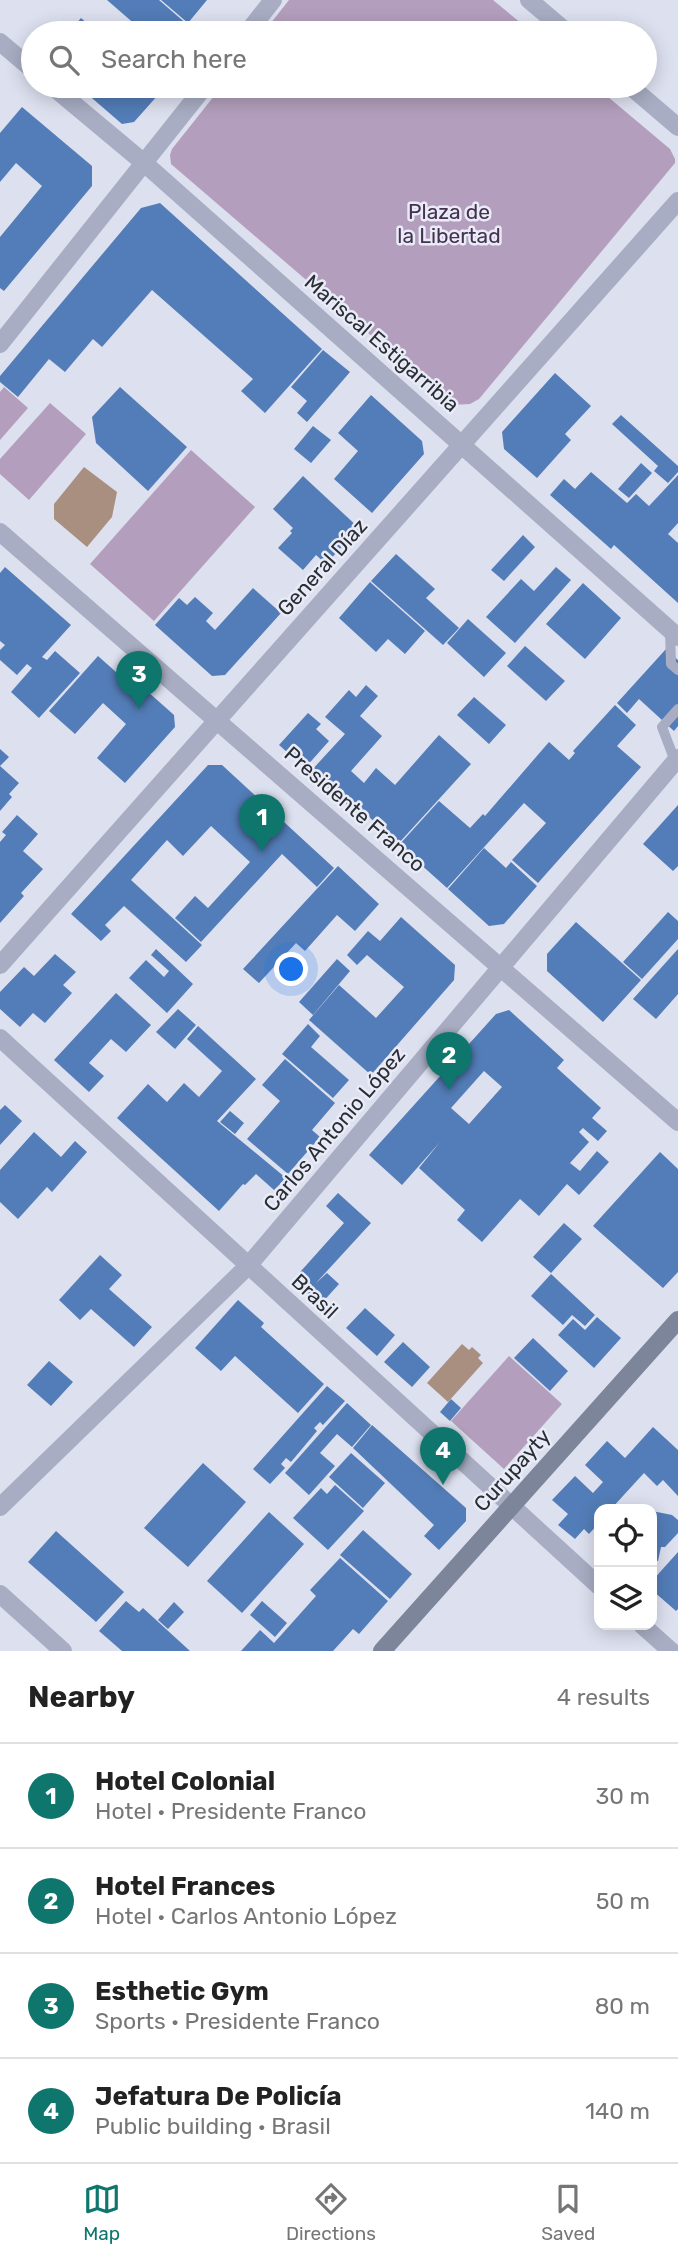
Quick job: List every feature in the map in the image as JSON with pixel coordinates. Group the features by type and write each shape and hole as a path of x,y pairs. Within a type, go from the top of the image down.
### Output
{"street":[{"path":"256,21 273,0"},
{"path":"529,0 554,21"},
{"path":"0,42 21,60"},
{"name":"Mariscal Estigarribia","path":"66,98 143,162 674,634"},
{"path":"0,344 195,98"},
{"path":"644,98 678,127"},
{"name":"General Díaz","path":"0,965 678,201"},
{"name":"Presidente Franco","path":"0,532 678,1122"},
{"name":"Carlos Antonio López","path":"0,1507 248,1266 677,759"},
{"name":"Brasil","path":"0,1038 594,1582"},
{"name":"Curupayty","path":"382,1651 678,1320"},
{"path":"0,1594 63,1651"},
{"path":"648,1630 671,1651"}],"lane":[{"path":"674,634 671,664 678,670"},
{"path":"677,759 662,727 678,709"}],"green space":[{"path":"289,0 493,0 518,21 272,21"},
{"name":"Plaza de la Libertad","path":"212,98 609,98 670,149 675,163 479,399 470,404 452,405 171,164 172,149"},
{"path":"4,387 28,408 0,440 0,392"},
{"path":"50,403 86,434 29,500 0,474 0,459"},
{"path":"191,450 255,507 154,621 90,564"},
{"path":"509,1356 562,1404 504,1469 451,1421"}],"shaded area":[{"path":"84,467 117,492 112,517 87,547 54,519 54,504"},
{"path":"462,1344 469,1350 472,1347 481,1355 478,1358 483,1363 448,1402 427,1383"}],"building":[{"path":"107,0 159,0 183,21 131,21"},
{"path":"161,0 207,0 190,21 186,21"},
{"path":"92,98 155,98 134,122 122,124"},
{"path":"22,107 92,166 92,186 4,291 0,288 0,237 42,186 16,163 0,182 0,133"},
{"path":"160,203 322,349 265,413 241,391 253,379 152,290 102,347 93,339 65,372 49,359 18,397 0,382 0,376 141,208"},
{"path":"323,350 350,372 307,422 297,413 307,401 291,387"},
{"path":"555,373 591,406 565,434 571,440 537,478 504,449 502,432"},
{"path":"120,387 187,447 148,491 96,443 92,417"},
{"path":"371,395 422,441 424,454 372,513 334,479 358,451 338,433"},
{"path":"621,415 678,466 678,472 668,483 654,471 658,466 612,424"},
{"path":"313,426 331,440 311,463 294,449"},
{"path":"641,463 652,473 629,498 618,489"},
{"path":"591,472 627,503 636,494 649,506 678,475 678,523 668,534 678,543 678,603 614,545 611,549 550,495 564,479 575,489"},
{"path":"303,476 359,528 326,564 316,555 303,570 278,548 292,533 290,531 293,528 273,509"},
{"path":"523,535 535,547 504,581 491,570"},
{"path":"396,554 435,589 426,598 459,628 443,645 371,581"},
{"path":"5,567 71,625 42,657 47,660 55,651 80,673 39,718 11,692 32,668 27,664 17,675 0,660 0,650 5,645 0,641 0,573"},
{"path":"556,567 571,580 515,643 486,617 521,579 534,591"},
{"path":"370,582 425,631 405,654 388,639 376,652 339,618"},
{"path":"583,583 621,618 585,659 546,624"},
{"path":"253,588 281,613 225,675 212,676 155,625 179,598 187,605 195,597 213,613 206,621 215,630"},
{"path":"468,619 506,653 484,677 447,643"},
{"path":"525,646 565,681 546,701 507,666"},
{"path":"666,649 678,660 678,726 674,731 639,699 627,713 617,703"},
{"path":"98,656 125,680 129,675 174,715 175,727 125,783 97,758 126,724 103,703 75,734 49,711"},
{"path":"366,685 378,696 360,716 382,736 351,771 364,783 376,768 395,785 439,735 471,764 398,844 367,815 363,819 310,772 345,734 325,717 349,690 356,697"},
{"path":"474,697 506,725 489,744 457,715"},
{"path":"615,705 636,725 617,746 641,767 538,883 512,860 546,823 524,803 447,888 399,845 439,801 470,828 483,814 485,816 549,742 569,760 575,753 573,751"},
{"path":"308,713 321,724 316,729 329,741 305,768 279,745"},
{"path":"0,749 9,757 0,766"},
{"path":"208,765 222,765 334,868 317,887 282,854 201,942 175,918 195,896 208,908 250,862 211,826 183,856 167,840 131,880 202,945 186,962 124,906 105,925 111,931 101,941 71,914"},
{"path":"0,766 19,783 0,811"},
{"path":"678,805 678,866 673,871 643,844"},
{"path":"17,815 38,834 23,851 43,869 21,893 24,896 0,923 0,842 6,835 2,832"},
{"path":"484,848 506,868 511,862 537,886 504,924 489,926 448,889"},
{"path":"338,866 379,904 355,931 337,915 305,951 296,943 259,983 243,969"},
{"path":"668,912 678,921 678,939 642,979 623,962"},
{"path":"401,917 455,965 454,980 371,1075 309,1020 339,985 376,1018 404,987 367,955 357,965 347,955 368,931 380,941"},
{"path":"576,922 641,980 603,1022 547,971 547,954"},
{"path":"156,949 193,984 167,1013 129,978 146,960 164,977 169,971 151,955"},
{"path":"678,949 678,994 656,1019 633,999"},
{"path":"55,954 76,972 63,985 72,993 45,1023 33,1013 20,1027 0,1009 0,992 24,967 34,976"},
{"path":"337,959 350,971 313,1015 299,1002"},
{"path":"116,993 151,1025 126,1052 111,1039 89,1063 104,1076 89,1092 54,1060"},
{"path":"178,1009 196,1025 175,1049 156,1032"},
{"path":"509,1010 564,1060 557,1068 601,1108 592,1118 607,1131 598,1141 583,1128 579,1132 589,1142 570,1163 580,1171 597,1151 609,1162 579,1195 567,1184 539,1216 520,1199 482,1242 457,1220 465,1210 419,1168 440,1142 402,1185 369,1155 496,1014","holes":["484,1071 502,1087 469,1124 451,1108"]},
{"path":"308,1024 320,1036 311,1047 349,1080 333,1098 282,1054"},
{"path":"198,1026 256,1079 217,1121 286,1178 274,1190 256,1174 243,1184 219,1211 117,1118 148,1084 167,1102 184,1083 199,1097 222,1071 187,1039"},
{"path":"285,1059 335,1103 312,1130 320,1137 288,1174 247,1139 280,1101 262,1085"},
{"path":"5,1105 22,1121 0,1145 0,1110"},
{"path":"230,1111 244,1123 235,1134 220,1122"},
{"path":"34,1132 61,1157 75,1141 87,1152 52,1192 47,1187 18,1219 0,1202 0,1170"},
{"path":"660,1152 678,1169 678,1272 663,1288 593,1226"},
{"path":"338,1193 371,1223 316,1283 327,1273 339,1284 320,1305 293,1280 344,1223 326,1206"},
{"path":"564,1223 582,1239 551,1273 533,1257"},
{"path":"100,1255 122,1275 109,1289 152,1327 134,1347 91,1309 80,1320 59,1300"},
{"path":"551,1274 595,1315 585,1326 572,1315 563,1325 531,1296"},
{"path":"238,1300 264,1323 261,1327 324,1384 298,1413 235,1356 221,1371 195,1348"},
{"path":"365,1308 395,1335 377,1356 346,1328"},
{"path":"597,1317 621,1338 594,1368 558,1335 573,1319 585,1330"},
{"path":"533,1338 568,1371 550,1391 514,1358"},
{"path":"403,1342 430,1367 412,1387 384,1362"},
{"path":"49,1361 73,1382 51,1406 27,1385"},
{"path":"327,1386 345,1401 323,1425 320,1422 314,1428 317,1431 291,1462 286,1458 281,1464 285,1468 270,1484 253,1469"},
{"path":"451,1399 461,1408 450,1421 440,1412"},
{"path":"347,1403 371,1425 352,1447 337,1434 320,1453 335,1466 309,1495 285,1473"},
{"path":"372,1425 466,1508 466,1521 439,1550 424,1536 434,1525 353,1448"},
{"path":"653,1427 678,1450 678,1496 663,1480 657,1486 644,1473 616,1504 594,1504 594,1528 589,1534 584,1529 575,1539 558,1525 568,1514 552,1500 575,1476 593,1493 603,1482 585,1465 607,1441 625,1458"},
{"path":"351,1453 385,1483 363,1508 329,1477"},
{"path":"203,1463 246,1502 188,1567 144,1528"},
{"path":"335,1485 364,1511 328,1550 293,1518 321,1488 327,1494"},
{"path":"269,1512 304,1544 242,1613 207,1581"},
{"path":"657,1512 672,1515 678,1520 678,1533 665,1547 661,1547 658,1561"},
{"path":"363,1530 412,1574 390,1599 340,1555"},
{"path":"56,1531 124,1592 96,1622 28,1562"},
{"path":"678,1552 676,1611 657,1594 657,1575"},
{"path":"340,1558 388,1601 359,1634 353,1629 333,1651 241,1651 260,1630 274,1643 316,1596 310,1590"},
{"path":"126,1601 139,1612 143,1608 190,1651 122,1651 99,1631"},
{"path":"262,1601 287,1623 275,1637 250,1615"},
{"path":"174,1602 184,1612 168,1629 158,1620"}],"place":[{"name":"Esthetic Gym","path":"139,709"},
{"name":"Hotel Colonial","path":"262,852"},
{"name":"Hotel Frances","path":"449,1090"},
{"name":"Jefatura De Policía","path":"443,1485"}]}
